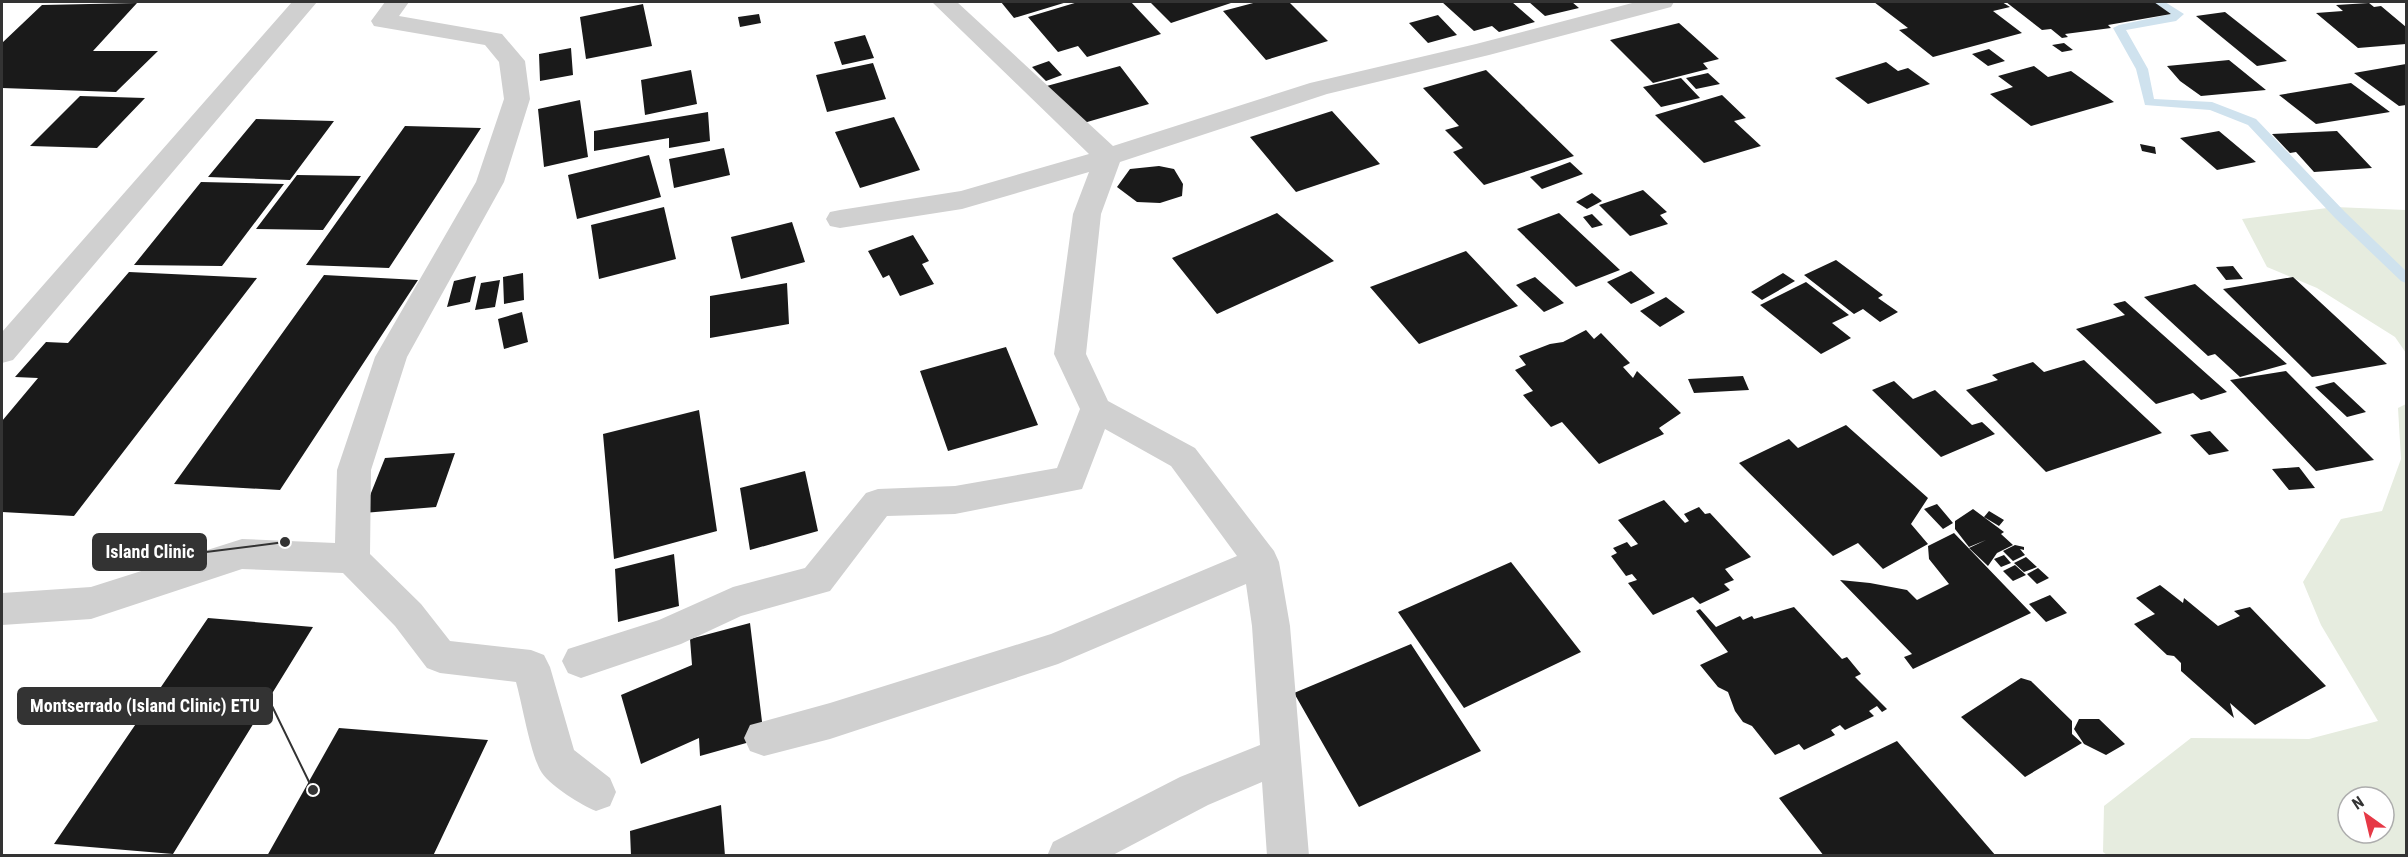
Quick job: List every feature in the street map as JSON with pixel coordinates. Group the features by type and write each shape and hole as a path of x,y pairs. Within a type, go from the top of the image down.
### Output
{"street":[{"path":"2,352 305,2"},
{"path":"352,559 354,470 391,357 490,182 517,99 512,61 493,39 383,21 397,2"},
{"path":"944,2 1108,157"},
{"path":"840,219 962,200 1108,157 1319,88 1480,50 1662,2"},
{"path":"1108,157 1087,214 1070,354 1096,409 1183,457 1261,562 1271,626 1288,855"},
{"path":"581,661 668,633 733,603 817,580 879,503 955,500 1070,479 1096,409"},
{"path":"2,609 91,603 242,554 352,559 408,615 440,656 531,668 557,761 596,792"},
{"path":"764,738 830,721 1058,648 1261,562"},
{"path":"1068,855 1194,791 1281,755"}],"shaded area":[{"path":"2335,207 2406,210 2406,353 2395,337 2317,288 2267,267 2242,219"},
{"path":"2406,404 2406,855 2107,855 2103,852 2104,806 2191,738 2309,739 2378,721 2321,625 2303,582 2341,519 2382,511 2401,459 2398,408"}],"building":[{"path":"1001,2 1067,2 1014,18"},
{"path":"1078,2 1131,2 1161,34 1087,57 1078,46 1058,52 1028,17"},
{"path":"1150,2 1234,2 1171,23"},
{"path":"1257,2 1289,2 1328,41 1266,60 1223,11"},
{"path":"1442,2 1512,2 1535,22 1499,32 1492,26 1474,31"},
{"path":"1529,2 1572,2 1579,8 1545,16"},
{"path":"1874,2 2002,2 2010,7 1993,11 2022,33 1933,57 1899,30 1908,28"},
{"path":"2006,2 2154,2 2171,14 2108,25 2111,28 2065,34 2068,37 2062,38 2051,29 2042,30"},
{"path":"137,3 93,51 158,51 116,92 2,88 2,43 42,5"},
{"path":"2369,3 2374,7 2381,6 2406,27 2406,44 2358,48 2316,13 2343,11 2336,5"},
{"path":"643,4 652,46 586,59 580,17"},
{"path":"2225,12 2287,61 2257,66 2196,16"},
{"path":"759,14 761,23 740,27 738,17"},
{"path":"1438,15 1457,35 1428,43 1409,23"},
{"path":"1679,23 1719,59 1703,63 1708,69 1653,83 1610,40"},
{"path":"865,35 874,58 842,65 834,42"},
{"path":"2064,43 2073,50 2062,52 2052,45"},
{"path":"571,48 573,75 540,81 539,54"},
{"path":"1989,49 2005,61 1988,66 1972,54"},
{"path":"2229,60 2266,90 2201,96 2180,81 2167,66"},
{"path":"1049,61 1062,75 1046,81 1032,67"},
{"path":"1886,62 1898,71 1908,68 1930,84 1868,104 1835,78"},
{"path":"873,63 886,99 827,112 816,75"},
{"path":"2406,64 2406,105 2399,106 2354,73"},
{"path":"1120,66 1149,104 1070,127 1043,87"},
{"path":"2034,66 2048,77 2071,71 2114,102 2031,126 1990,94 2013,87 1998,76"},
{"path":"691,70 697,104 645,115 641,80"},
{"path":"1486,70 1574,156 1484,185 1453,152 1463,148 1445,130 1459,126 1423,88"},
{"path":"1708,73 1720,84 1696,89 1686,78"},
{"path":"1681,78 1700,98 1661,107 1643,87"},
{"path":"2351,83 2390,112 2316,124 2279,95"},
{"path":"1722,95 1746,118 1734,121 1761,146 1704,163 1655,115"},
{"path":"80,96 145,98 97,148 30,146"},
{"path":"580,100 588,157 544,167 538,109"},
{"path":"1332,111 1380,164 1296,192 1250,137"},
{"path":"708,112 710,141 669,148 669,138 594,151 594,131"},
{"path":"894,117 920,170 860,188 835,132"},
{"path":"256,119 334,121 290,180 208,177"},
{"path":"405,126 481,128 389,268 306,265"},
{"path":"2219,131 2256,162 2217,170 2180,138"},
{"path":"2337,131 2372,168 2314,172 2296,152 2290,153 2272,134"},
{"path":"2140,144 2155,147 2156,154 2142,151"},
{"path":"724,148 730,175 674,188 669,159"},
{"path":"649,155 661,197 577,219 568,175"},
{"path":"1570,162 1583,174 1542,189 1530,177"},
{"path":"1159,166 1174,169 1183,184 1182,196 1160,203 1137,202 1117,187 1130,169"},
{"path":"297,175 361,176 323,230 256,229"},
{"path":"201,182 284,184 222,266 134,265"},
{"path":"1643,190 1667,212 1660,215 1668,224 1630,236 1599,205"},
{"path":"1592,193 1602,201 1587,209 1576,202"},
{"path":"664,207 676,259 599,279 591,225"},
{"path":"1277,213 1334,261 1217,314 1172,258"},
{"path":"1559,213 1620,270 1576,287 1517,229"},
{"path":"1592,214 1603,225 1592,228 1583,217"},
{"path":"792,222 805,262 741,279 731,237"},
{"path":"913,235 929,261 922,264 934,284 900,296 889,275 883,278 868,251"},
{"path":"1466,251 1518,306 1419,344 1370,287"},
{"path":"1836,260 1883,295 1878,298 1898,312 1880,322 1863,309 1854,314 1804,275"},
{"path":"2233,266 2243,279 2226,280 2216,267"},
{"path":"1631,271 1655,293 1631,304 1607,282"},
{"path":"129,272 257,278 74,516 2,512 2,421 38,378 15,377 46,342 68,343"},
{"path":"523,273 524,300 504,304 503,277"},
{"path":"1783,273 1795,281 1762,300 1751,292"},
{"path":"324,275 418,280 280,490 174,484"},
{"path":"476,276 470,302 447,307 454,281"},
{"path":"1535,277 1564,303 1544,312 1516,285"},
{"path":"2293,277 2387,364 2312,377 2223,289"},
{"path":"500,280 495,307 475,310 481,283"},
{"path":"1806,282 1849,315 1832,323 1851,338 1821,354 1760,305"},
{"path":"787,283 789,324 710,338 710,296"},
{"path":"2195,284 2287,364 2240,377 2215,354 2208,356 2144,297"},
{"path":"1666,297 1685,312 1660,327 1640,311"},
{"path":"2125,301 2227,392 2201,400 2193,393 2156,404 2076,329 2125,315 2113,304"},
{"path":"522,312 528,342 504,349 498,319"},
{"path":"1586,330 1594,339 1601,333 1630,363 1623,367 1633,378 1637,371 1681,413 1659,428 1664,434 1599,464 1562,422 1551,427 1523,395 1533,391 1515,370 1526,365 1519,356 1550,344 1563,342"},
{"path":"1006,347 1038,425 948,451 920,371"},
{"path":"2084,360 2162,433 2046,472 1966,390 1998,380 1992,375 2033,362 2044,372"},
{"path":"2286,371 2374,460 2316,471 2230,380"},
{"path":"1743,376 1749,390 1694,393 1688,379"},
{"path":"1894,381 1913,399 1935,390 1972,425 1982,422 1995,434 1941,457 1872,390"},
{"path":"2334,382 2366,412 2347,417 2315,387"},
{"path":"699,410 717,531 614,559 603,434"},
{"path":"1846,425 1928,498 1911,524 1928,544 1883,569 1858,543 1833,556 1739,463 1789,439 1798,448"},
{"path":"2210,431 2229,451 2209,455 2190,435"},
{"path":"455,453 436,507 363,513 385,458"},
{"path":"2299,467 2315,488 2289,490 2272,469"},
{"path":"805,471 818,531 750,550 740,488"},
{"path":"1664,500 1685,523 1689,521 1684,514 1699,507 1705,514 1710,513 1751,557 1725,569 1734,580 1724,584 1730,590 1700,604 1693,597 1653,615 1628,583 1637,580 1632,574 1626,576 1611,556 1617,553 1613,548 1627,542 1631,547 1638,544 1618,520"},
{"path":"1937,504 1953,523 1943,529 1924,509"},
{"path":"1973,509 2004,532 2001,534 2013,545 1997,553 1988,566 1969,548 1986,540 1969,547 1955,529 1955,521"},
{"path":"1989,511 2004,520 1999,526 1984,517"},
{"path":"1954,533 2031,613 1913,669 1904,657 1912,654 1840,580 1907,590 1917,600 1949,584 1929,559 1928,546"},
{"path":"2015,545 2024,547 2024,550 2020,549 2025,555 2013,561 2003,551"},
{"path":"674,554 679,606 618,622 615,569"},
{"path":"2004,555 2011,563 2001,567 1994,559"},
{"path":"2026,557 2037,567 2024,572 2014,563"},
{"path":"1511,562 1581,652 1464,708 1398,612"},
{"path":"2015,565 2026,575 2013,581 2003,571"},
{"path":"2038,568 2049,578 2037,584 2027,574"},
{"path":"2160,585 2183,603 2184,598 2218,626 2240,616 2234,611 2250,607 2326,686 2255,725 2230,703 2234,718 2181,671 2181,663 2174,656 2167,655 2134,624 2155,614 2136,598"},
{"path":"2050,595 2067,613 2046,622 2029,604"},
{"path":"1794,607 1842,659 1847,657 1861,674 1855,677 1887,709 1882,712 1877,706 1869,711 1874,716 1845,730 1840,725 1831,730 1835,735 1804,750 1799,744 1775,755 1752,726 1743,722 1735,711 1728,692 1718,687 1700,665 1728,652 1696,611 1700,609 1716,627 1740,616 1743,620 1752,616 1754,619"},
{"path":"208,618 313,627 173,854 54,844"},
{"path":"750,623 764,738 700,756 699,738 641,764 621,695 692,665 690,639"},
{"path":"1411,644 1481,751 1359,807 1294,693"},
{"path":"2021,678 2031,681 2072,721 2072,734 2082,743 2025,777 1961,717"},
{"path":"2079,719 2099,719 2125,744 2106,755 2084,744 2074,729"},
{"path":"339,728 488,740 433,856 267,856"},
{"path":"1897,741 1996,856 1824,856 1779,798"},
{"path":"721,805 725,856 631,856 630,831"}],"waterway":[{"path":"2158,2 2178,14 2172,19 2119,28 2142,69 2149,102 2212,106 2252,122 2340,215 2406,278"}],"place":[{"name":"Island Clinic","path":"285,542"},
{"name":"Montserrado (Island Clinic) ETU","path":"313,790"}]}
